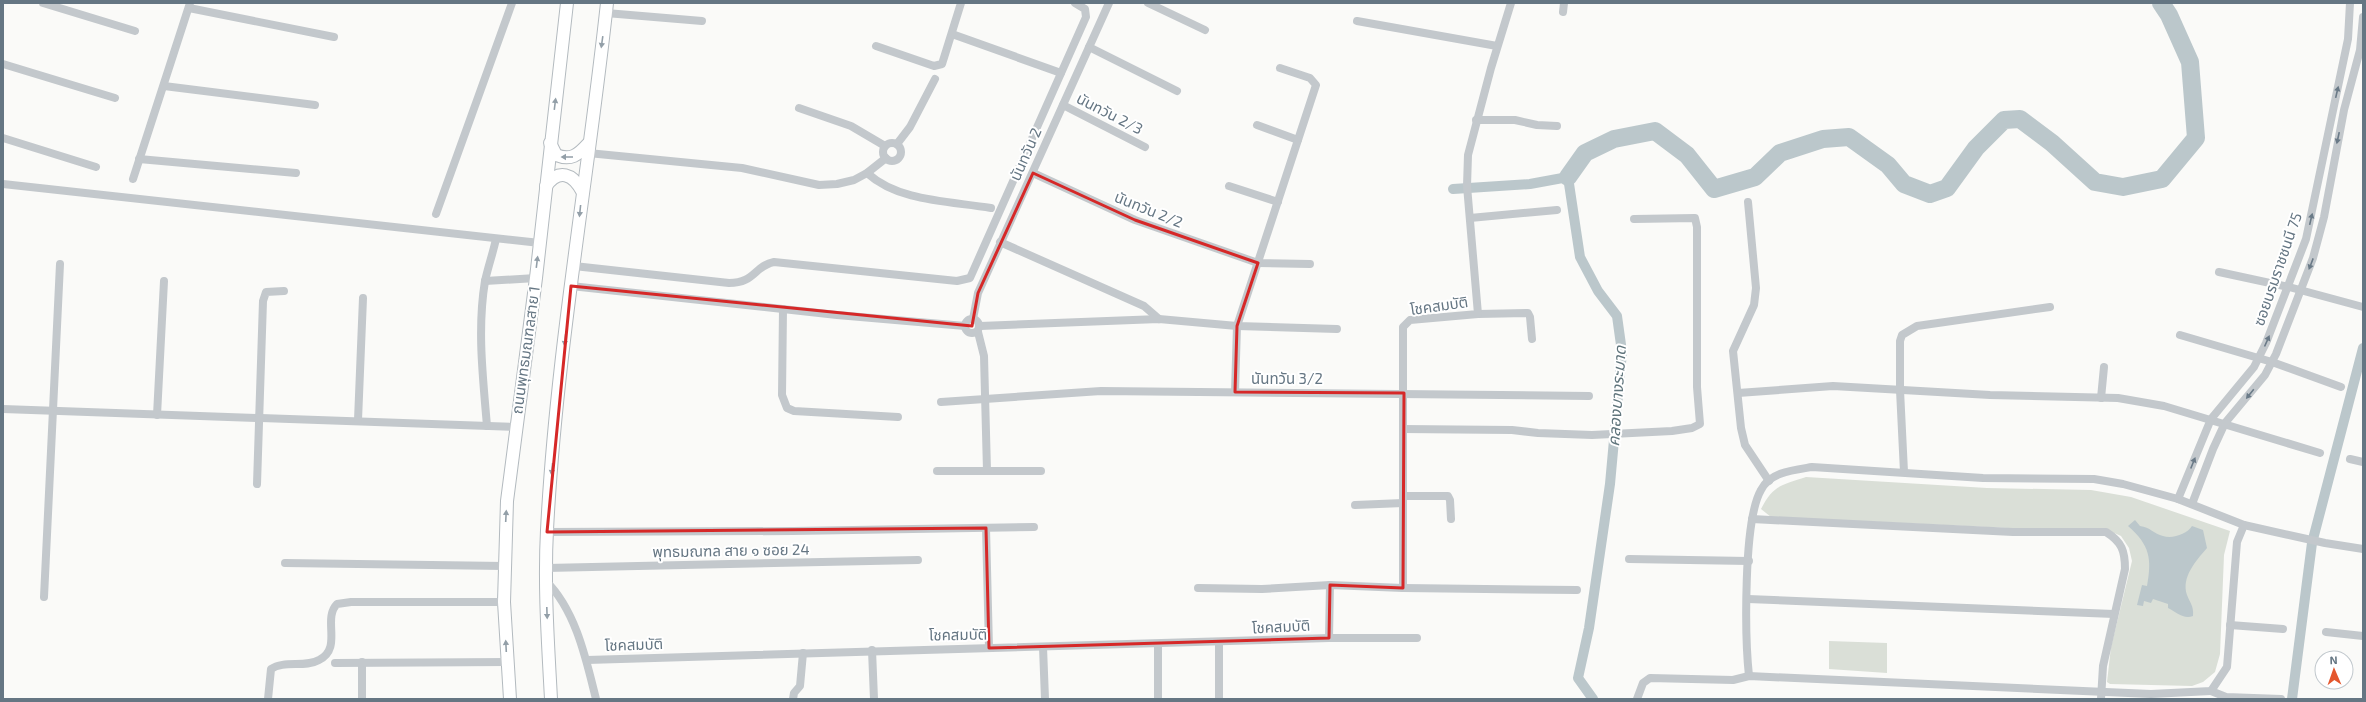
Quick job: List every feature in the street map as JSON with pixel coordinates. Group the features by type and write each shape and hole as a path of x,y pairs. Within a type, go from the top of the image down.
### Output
{"main road":[{"name":"ถนนพุทธมณฑลสาย 1","path":"510,699 504,602 507,501 515,427 536,278 550,143 567,3"},
{"path":"551,699 546,581 547,532 571,286 582,191 607,8"},
{"path":"550,143 556,155 568,158 588,149"},
{"path":"546,186 554,177 566,175 577,181 582,191"}],"street":[{"path":"43,3 135,31"},
{"path":"436,214 512,3"},
{"path":"876,46 938,65 942,64 961,3"},
{"path":"574,266 740,283 746,281 767,263 774,262 965,280 973,274 1086,17 1085,9 1075,3"},
{"name":"นันทวัน 2","path":"973,318 978,293 1000,242 1109,3"},
{"path":"1148,3 1205,30"},
{"name":"โชคสมบัติ","path":"1403,588 1403,327 1406,321 1478,314 1470,218 1468,155 1476,120 1511,3"},
{"path":"1563,12 1564,3"},
{"name":"ซอยบรมราชชนนี 75","path":"2178,499 2211,419 2258,359 2289,287 2306,239 2348,38 2350,5"},
{"path":"133,179 189,6 334,38"},
{"path":"607,8 702,21"},
{"name":"ซอยบรมราชชนนี 75","path":"2192,504 2213,448 2226,423 2264,375 2272,362 2313,258 2324,217 2341,125 2360,50 2363,17"},
{"path":"1357,21 1497,46"},
{"path":"952,34 1061,73"},
{"path":"1089,47 1177,90"},
{"path":"3,64 115,98"},
{"path":"1234,392 1237,326 1298,140 1315,82 1310,78 1280,68"},
{"path":"897,144 910,127 935,78"},
{"path":"164,86 315,105"},
{"name":"นันทวัน 2/3","path":"1063,105 1145,146"},
{"path":"799,108 851,126 886,146"},
{"path":"1476,120 1515,120 1538,125 1556,126"},
{"path":"1257,126 1298,140"},
{"path":"3,138 96,167"},
{"path":"893,143 897,144 901,150 899,157 893,161 886,158 883,150 886,146 893,143"},
{"path":"588,149 742,168 818,185 837,184 854,180 867,173 886,158"},
{"path":"139,159 296,173"},
{"path":"867,173 879,184 902,194 991,208"},
{"name":"นันทวัน 2/2","path":"1032,173 1135,220 1258,263 1310,264"},
{"path":"3,184 540,243"},
{"path":"1229,186 1278,202"},
{"path":"1748,202 1756,288 1754,305 1733,351 1741,428 1745,445 1769,481"},
{"path":"1470,218 1557,210"},
{"path":"1403,429 1512,430 1538,433 1593,435 1672,432 1692,428 1700,424 1697,387 1697,227 1695,218 1634,219"},
{"path":"488,426 482,360 485,281 496,239"},
{"path":"1000,242 1144,306 1158,319"},
{"path":"44,597 60,264"},
{"path":"2219,272 2289,287 2363,307"},
{"path":"485,281 536,278"},
{"path":"157,415 164,281"},
{"path":"571,286 783,309 965,326"},
{"path":"257,484 258,418 264,295 268,291 284,291"},
{"path":"358,420 363,298"},
{"path":"1904,472 1900,390 1900,341 1902,335 1908,329 1917,326 2050,307"},
{"path":"783,309 782,395 787,408 794,411 898,417"},
{"path":"1478,314 1528,313 1530,317 1532,339"},
{"path":"965,326 967,321 973,318 978,321 984,356 987,471"},
{"path":"965,326 968,332 979,329 1158,319 1237,326 1337,329"},
{"path":"2180,335 2272,362 2341,387"},
{"path":"2101,398 2104,367"},
{"path":"1738,393 1834,386 2140,401 2226,423 2320,453"},
{"name":"นันทวัน 3/2","path":"941,402 1075,391 1404,393 1589,396"},
{"path":"3,410 358,420 515,427"},
{"path":"2350,459 2363,462"},
{"path":"1749,676 1746,649 1752,519 1761,489 1769,481 1790,470 1812,467 1983,478 2094,479 2123,484 2178,499 2244,525 2296,537 2363,549"},
{"path":"937,470 1041,471"},
{"path":"1355,505 1448,496 1450,500 1451,519"},
{"path":"1752,519 2013,532 2106,532 2119,540 2125,554 2125,569 2103,666 2101,695"},
{"path":"2211,692 2227,667 2237,542 2244,525"},
{"path":"547,532 793,531 1034,527"},
{"path":"986,528 989,648"},
{"path":"1629,559 1749,561"},
{"name":"พุทธมณฑล สาย ๑ ซอย 24","path":"546,568 918,560"},
{"path":"285,563 504,566"},
{"path":"546,581 557,593 564,605 586,660 596,699"},
{"path":"1198,588 1262,589 1330,585 1403,588 1577,590"},
{"name":"โชคสมบัติ","path":"1330,585 1330,638"},
{"path":"1748,599 2114,614"},
{"path":"268,699 271,669 274,667 320,660 330,649 333,637 332,613 337,604 351,602 504,602"},
{"path":"2230,625 2283,629"},
{"path":"2326,632 2363,636"},
{"name":"โชคสมบัติ","path":"586,660 872,650 1219,643 1330,638 1417,638"},
{"path":"1219,643 1219,699"},
{"path":"1158,644 1158,699"},
{"path":"1043,646 1045,699"},
{"path":"872,650 874,699"},
{"path":"793,699 794,693 800,686 803,653"},
{"path":"362,662 362,699"},
{"path":"335,663 507,662"},
{"path":"1637,699 1642,683 1650,678 1733,680 1749,676 2101,695 2211,692 2234,698 2281,699"}],"highlighted area":[{"path":"1033,173 1135,220 1258,263 1237,326 1235,392 1404,393 1403,588 1330,585 1329,638 989,648 986,528 547,532 571,286 972,326 978,293"}],"shaded area":[{"path":"1806,477 1987,488 2091,490 2131,497 2230,531 2224,555 2220,654 2215,672 2203,682 2192,686 2110,684 2107,682 2111,647 2132,561 2129,548 2121,536 2103,528 2008,528 1771,517 1761,509 1765,501 1774,490 1784,484"},
{"path":"2135,520 2140,526 2167,537 2183,533 2192,526 2203,530 2207,548 2198,558 2186,582 2187,595 2192,607 2193,616 2186,617 2180,615 2168,608 2168,604 2153,599 2151,603 2144,601 2143,606 2137,605 2142,585 2147,586 2149,576 2149,560 2145,546 2128,526"},
{"path":"1829,641 1887,643 1887,673 1829,669"}],"waterway":[{"name":"คลองบางระมาด","path":"1568,177 1585,153 1614,139 1655,131 1687,155 1714,189 1755,177 1780,153 1823,139 1849,137 1888,165 1904,184 1930,194 1947,188 1976,148 2004,120 2020,119 2052,143 2095,182 2123,187 2162,179 2196,138 2190,62 2169,15 2161,3"},
{"name":"คลองบางระมาด","path":"1453,189 1530,184 1568,177 1580,257 1598,291 1617,316 1622,352 1610,484 1589,628 1578,678 1593,699"},
{"path":"2292,699 2312,543 2363,348"}]}
